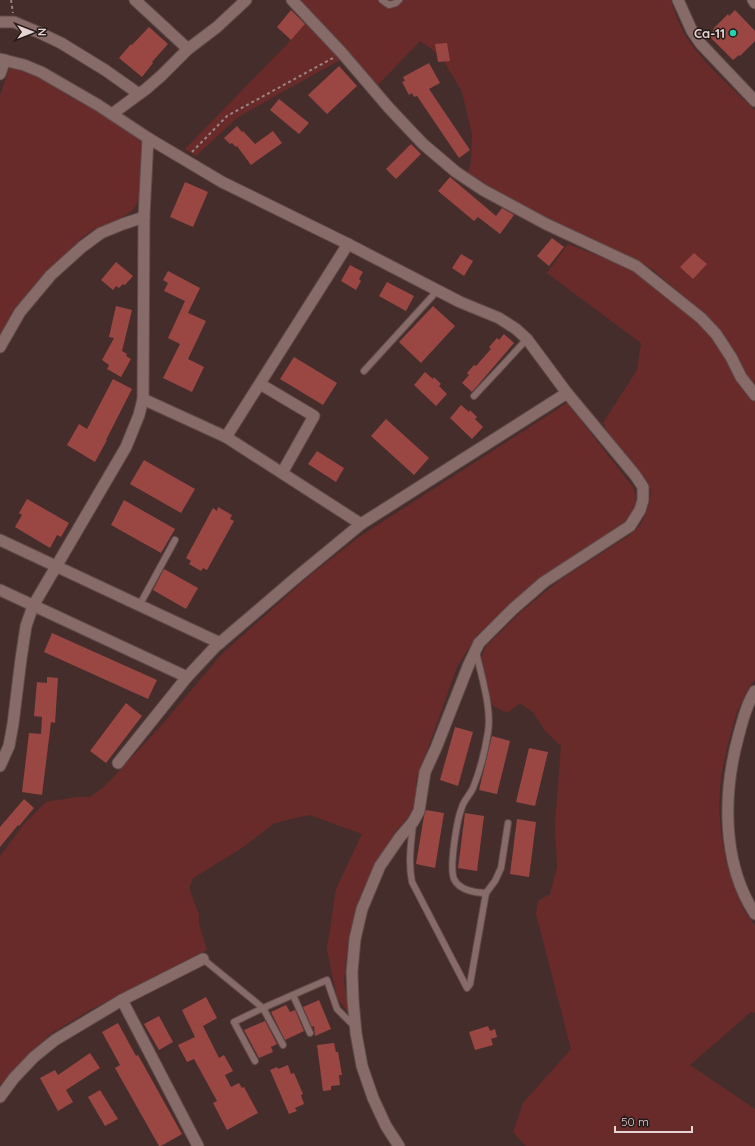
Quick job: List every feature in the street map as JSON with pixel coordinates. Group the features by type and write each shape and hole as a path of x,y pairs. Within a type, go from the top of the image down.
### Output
{"street":[{"path":"135,0 188,49"},
{"path":"112,114 161,76 188,49 218,27 246,0"},
{"path":"292,0 342,53 404,124 456,172 483,190 546,224 636,266 701,318 716,334 731,357 741,377 755,395"},
{"path":"678,0 690,26 697,37 755,101"},
{"path":"0,22 14,22 61,43 105,70 139,94"},
{"path":"0,74 2,59 24,65 41,72 98,105 148,138 222,182 348,244 437,291 499,318 516,328 527,339 567,393 636,475 642,487 643,500 640,510 630,526 544,582 513,609 479,644 425,772 419,811 413,822 400,836 380,866 362,909 355,939 352,972 353,1000 362,1066 373,1098 386,1126 399,1146"},
{"path":"0,766 9,746 26,626 33,606 126,447 144,399 144,217 148,138"},
{"path":"0,348 20,312 52,275 82,247 101,233 144,217"},
{"path":"226,438 348,244"},
{"path":"260,384 314,416 282,473"},
{"path":"118,763 187,677 220,643 361,524 567,393"},
{"path":"144,399 226,438 361,524"},
{"path":"0,540 220,643"},
{"path":"0,590 187,677"},
{"path":"755,691 748,705 735,748 729,778 728,812 730,843 734,864 743,890 755,914"},
{"path":"0,1097 14,1078 34,1057 55,1040 122,1000 203,959"},
{"path":"122,1000 198,1146"}],"lane":[{"path":"382,0 389,5 396,3 399,0"},
{"path":"364,371 437,291"},
{"path":"474,396 527,339"},
{"path":"139,606 175,540"},
{"path":"476,651 490,722 480,769 473,790 462,805 458,818 452,871 454,880 459,886 468,891 479,893 486,892"},
{"path":"413,822 410,859 412,882 467,988 470,984 486,892 495,881 501,868 508,823"},
{"path":"203,959 263,1008 283,1045"},
{"path":"255,1061 234,1022 327,980 337,1009 356,1027"},
{"path":"293,995 310,1033"}],"path":[{"path":"184,160 227,116 342,53"}],"shaded area":[{"path":"295,0 671,0 685,35 692,45 718,74 755,110 755,389 746,377 722,335 690,302 652,269 577,233 501,193 468,173 471,161 472,134 462,92 441,56 420,41 376,87"},
{"path":"306,23 340,60 238,117 196,156 185,149 291,40"},
{"path":"10,67 51,84 68,96 98,110 127,128 142,144 143,177 141,194 135,207 125,216 93,230 76,243 28,294 15,311 0,336 0,95"},
{"path":"568,244 631,268 701,323 721,347 755,398 755,680 749,687 737,712 729,740 721,776 719,806 721,833 726,861 734,887 744,910 755,926 755,1013 751,1012 690,1065 755,1109 755,1146 526,1146 513,1132 523,1103 571,1049 536,914 538,901 550,894 557,867 555,826 561,746 545,731 533,712 520,703 507,713 492,705 483,671 482,655 487,645 523,610 560,580 630,535 641,524 649,505 651,492 648,482 610,437 603,423 637,370 641,343 547,273"},
{"path":"567,403 633,487 636,496 636,505 627,520 601,540 533,584 476,636 457,667 416,782 416,805 410,816 395,832 361,893 349,937 344,980 350,1015 337,998 327,949 336,889 362,834 310,815 273,824 242,848 193,878 189,888 199,914 199,924 207,950 90,1010 49,1035 0,1085 0,856 24,824 46,802 77,797 90,797 105,786 160,727 221,655 308,577 359,537"}],"building":[{"path":"291,10 305,24 291,40 277,27"},
{"name":"Ca-11","path":"735,10 755,31 755,41 740,56 739,55 733,60 709,36 714,30 713,29 728,14 729,16"},
{"path":"149,27 168,44 152,62 153,63 142,77 119,58"},
{"path":"447,43 450,61 438,62 435,44"},
{"path":"429,63 440,83 429,89 470,150 459,158 417,96 414,97 412,93 409,95 402,82 405,81 403,77"},
{"path":"339,66 357,86 327,114 308,95"},
{"path":"279,99 309,123 299,134 270,110"},
{"path":"237,126 255,144 273,131 282,143 251,165 237,146 236,147 232,143 230,144 224,138"},
{"path":"411,144 421,154 396,179 386,169"},
{"path":"450,177 496,216 502,208 514,215 500,234 478,217 474,221 438,191"},
{"path":"185,182 208,192 193,227 170,217"},
{"path":"552,238 564,247 549,266 537,256"},
{"path":"694,253 707,264 693,279 680,267"},
{"path":"461,254 473,261 464,276 452,268"},
{"path":"116,262 133,276 125,285 123,284 119,288 116,286 113,290 101,280"},
{"path":"350,265 363,272 359,279 361,281 356,290 341,281"},
{"path":"168,271 200,288 188,313 206,321 188,359 204,367 192,392 163,378 180,344 168,338 185,301 164,291 168,283 163,280"},
{"path":"387,282 414,296 406,311 379,296"},
{"path":"116,306 132,310 122,351 131,359 121,377 107,369 109,365 102,360 114,338 109,337"},
{"path":"433,306 455,326 421,363 399,342"},
{"path":"504,334 514,343 472,392 462,383 469,375 467,373 474,365 476,366 491,349 489,347 497,338 499,340"},
{"path":"294,357 337,383 323,405 280,379"},
{"path":"425,372 433,379 434,377 441,384 439,386 447,394 436,406 414,385"},
{"path":"113,379 132,389 95,462 67,445 79,424 87,429"},
{"path":"461,405 469,412 470,410 477,417 475,419 483,427 472,439 450,418"},
{"path":"386,419 429,458 414,475 371,436"},
{"path":"317,451 344,468 336,482 308,464"},
{"path":"144,460 195,489 181,513 130,484"},
{"path":"27,499 69,523 61,537 57,535 50,548 15,527 22,515 19,513"},
{"path":"124,500 175,529 161,553 111,525"},
{"path":"218,507 232,515 230,519 234,521 207,570 203,568 201,571 189,564 191,561 186,558 213,508 217,511"},
{"path":"164,569 198,588 186,609 153,590"},
{"path":"52,633 157,680 148,699 44,652"},
{"path":"47,677 58,678 55,723 51,722 42,795 22,792 29,733 41,734 42,717 34,716 37,682 47,683"},
{"path":"126,703 142,716 106,763 90,751"},
{"path":"455,727 473,732 458,786 440,780"},
{"path":"492,736 510,741 497,794 479,790"},
{"path":"529,748 548,752 535,806 516,802"},
{"path":"24,799 34,808 0,847 0,827"},
{"path":"426,810 444,813 435,868 416,864"},
{"path":"465,813 484,816 477,871 458,868"},
{"path":"517,819 536,822 529,877 510,874"},
{"path":"206,997 217,1018 203,1026 219,1058 224,1055 233,1071 225,1075 231,1087 239,1083 242,1088 244,1087 258,1113 227,1130 213,1103 217,1101 194,1059 187,1062 178,1045 195,1037 182,1010"},
{"path":"319,1000 331,1029 315,1036 314,1026 312,1027 303,1007"},
{"path":"286,1005 290,1012 295,1010 304,1031 285,1040 271,1012"},
{"path":"159,1016 173,1042 159,1050 144,1024"},
{"path":"265,1021 277,1044 271,1047 273,1052 259,1058 244,1030"},
{"path":"118,1023 136,1056 138,1055 182,1134 161,1146 159,1146 115,1068 120,1065 102,1032"},
{"path":"488,1026 490,1031 495,1029 497,1037 491,1039 493,1045 475,1050 469,1032"},
{"path":"334,1043 336,1052 338,1052 342,1075 339,1075 340,1085 331,1086 331,1090 323,1091 317,1045"},
{"path":"90,1053 100,1068 66,1090 73,1102 58,1111 40,1078 55,1070 58,1075"},
{"path":"288,1065 291,1074 294,1073 303,1094 301,1095 304,1104 295,1108 297,1111 289,1114 270,1070"},
{"path":"100,1090 118,1119 105,1126 88,1097"}],"place":[{"name":"Ca-11","path":"733,33"}]}
